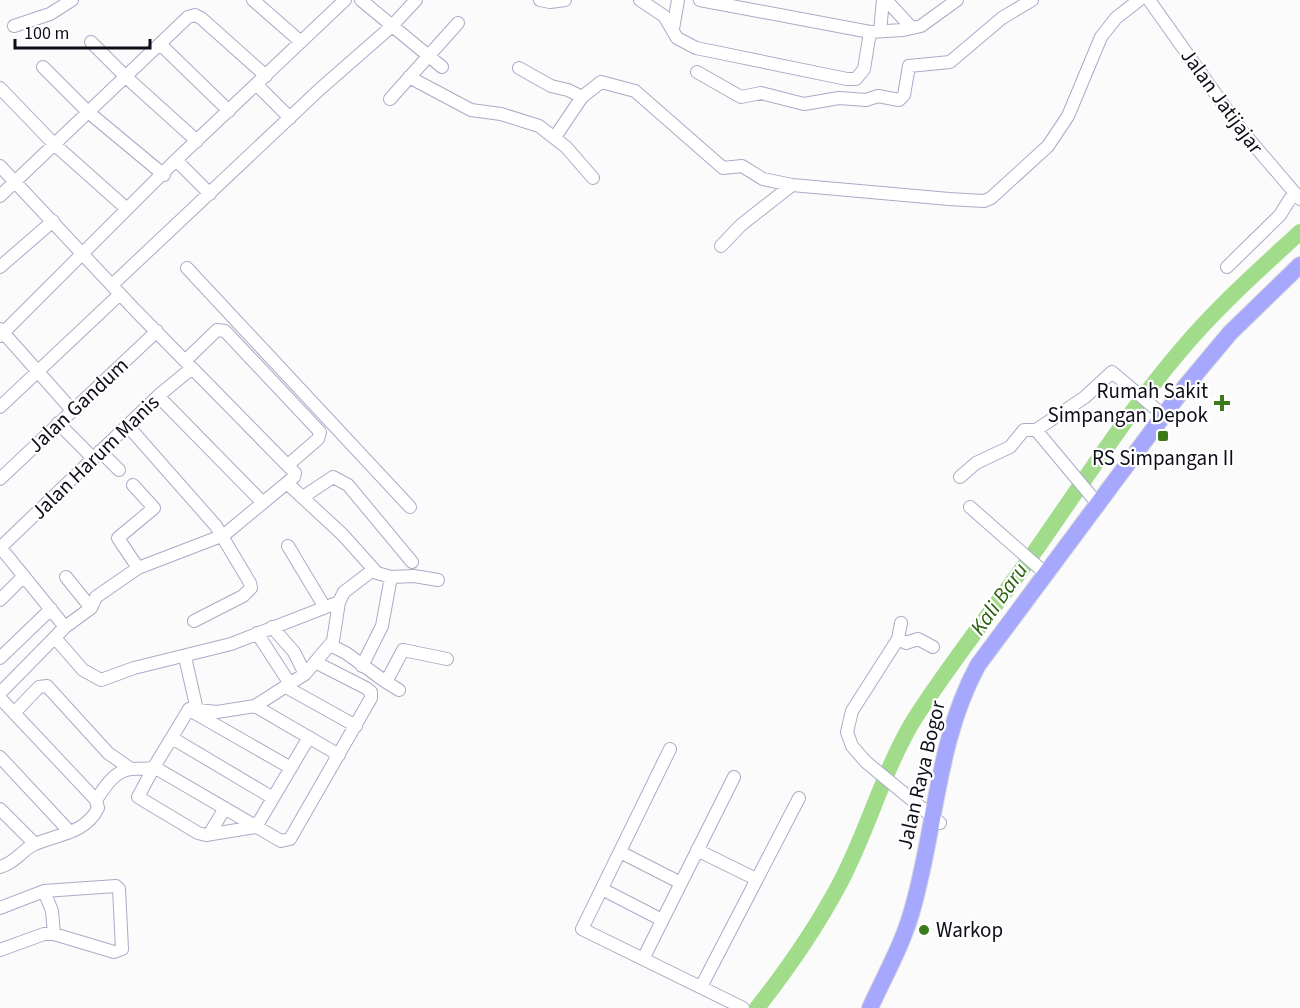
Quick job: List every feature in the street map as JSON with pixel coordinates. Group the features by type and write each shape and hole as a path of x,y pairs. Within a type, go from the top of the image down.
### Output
{"highway":[{"name":"Jalan Raya Bogor","path":"870,1008 921,910 947,743 969,683 1040,569 1158,412 1230,333 1300,265"},
{"name":"Jalan Raya Bogor","path":"936,821 960,726 972,696 988,666 1191,392 1250,324 1300,276"},
{"name":"Jalan Raya Bogor","path":"879,1008 897,960"}],"street":[{"path":"48,0 50,14"},
{"path":"14,26 50,14 72,0"},
{"path":"253,0 301,42"},
{"path":"72,410 1,333 164,175 176,160 345,0"},
{"path":"361,0 442,67"},
{"path":"0,407 210,194 392,26 416,0"},
{"path":"540,0 566,0"},
{"path":"640,0 664,16 682,41 705,51 856,79 864,69 884,0 912,28"},
{"path":"673,29 678,0"},
{"path":"700,0 875,32 912,28 933,19 957,0"},
{"path":"697,72 741,97 761,93 804,104 839,98 866,100 878,96 899,100 904,95 909,66 950,62 1002,18 1032,0"},
{"path":"555,137 582,97 601,82 627,87 662,112 723,168 742,166 763,179 792,185 949,200 984,201 991,198 1035,160 1052,140 1068,116 1101,37 1116,18 1139,0"},
{"name":"Jalan Jatijajar","path":"1149,0 1242,131 1298,197"},
{"path":"0,196 188,17 195,15 266,76"},
{"path":"390,99 458,22"},
{"path":"91,42 197,141"},
{"path":"160,44 229,111"},
{"path":"43,67 87,111 164,175"},
{"path":"519,68 551,86 582,97"},
{"path":"409,77 471,110 525,120 555,137 593,178"},
{"path":"256,85 290,118"},
{"path":"0,88 54,144 127,209"},
{"path":"176,160 210,194"},
{"path":"0,166 116,289 296,473 224,535 138,568 101,593 91,608 65,627 56,639 0,693"},
{"path":"721,246 741,225 792,185"},
{"path":"1227,267 1280,215 1290,199 1298,197"},
{"path":"0,267 53,221"},
{"path":"187,268 410,507"},
{"name":"Jalan Harum Manis","path":"0,547 158,396 217,330 225,331 320,432 318,439 288,465"},
{"name":"Jalan Gandum","path":"0,479 157,331"},
{"path":"960,477 976,463 1010,447 1024,430 1036,430 1085,397 1112,372 1158,412"},
{"path":"158,396 263,503"},
{"path":"58,423 119,470"},
{"path":"127,425 224,535 251,588 243,596 194,621"},
{"path":"1036,430 1093,498"},
{"path":"303,497 327,479 333,477 339,479 348,485 412,562"},
{"path":"287,483 362,555 373,570 391,577 414,576 438,580"},
{"path":"133,485 154,509 118,538 138,568"},
{"path":"970,507 1040,569"},
{"path":"288,546 324,606"},
{"path":"0,547 65,627"},
{"path":"193,710 217,712 255,706 305,674 330,645 339,602 349,587 373,570"},
{"path":"0,600 24,576"},
{"path":"66,577 91,608"},
{"path":"362,666 382,626 391,577"},
{"path":"56,639 83,670 101,680 134,668 231,644 339,602"},
{"path":"0,658 51,609"},
{"path":"901,623 898,639 852,711 847,732 852,746 866,762 936,821"},
{"path":"272,627 294,652 305,674"},
{"path":"257,633 288,685 356,726"},
{"path":"898,639 906,643 918,639 933,646"},
{"path":"330,645 346,653 399,690"},
{"path":"386,682 403,650 447,659"},
{"path":"185,657 193,710 154,767 138,794 139,800 188,829 206,835 256,827"},
{"path":"154,767 281,841 290,839 371,698 371,692 315,662"},
{"path":"0,719 42,685 47,686 108,753 131,769"},
{"path":"0,698 96,800 98,808 86,825 35,844 2,864"},
{"path":"255,706 339,754"},
{"path":"193,710 291,768"},
{"path":"256,827 309,737"},
{"path":"172,738 273,798"},
{"path":"670,749 582,929 743,1008"},
{"path":"0,757 70,832"},
{"path":"96,800 113,778 131,769 146,770 154,767"},
{"path":"643,959 734,777"},
{"path":"701,987 799,798"},
{"path":"0,808 35,844"},
{"path":"210,833 225,808"},
{"path":"697,850 756,879"},
{"path":"620,852 681,883"},
{"path":"0,908 44,891 116,886 119,889 123,940 122,949 118,952 111,952 54,934 44,934 0,950"},
{"path":"602,889 662,920"},
{"path":"44,891 52,911 54,934"}],"waterway":[{"name":"Kali Baru","path":"757,1008 801,948 830,901 858,845 901,742 943,677 1162,373 1224,304 1300,232"}],"place":[{"name":"Rumah Sakit Simpangan Depok","path":"1222,403"},
{"name":"RS Simpangan II","path":"1163,436"},
{"name":"Warkop","path":"924,930"}]}
